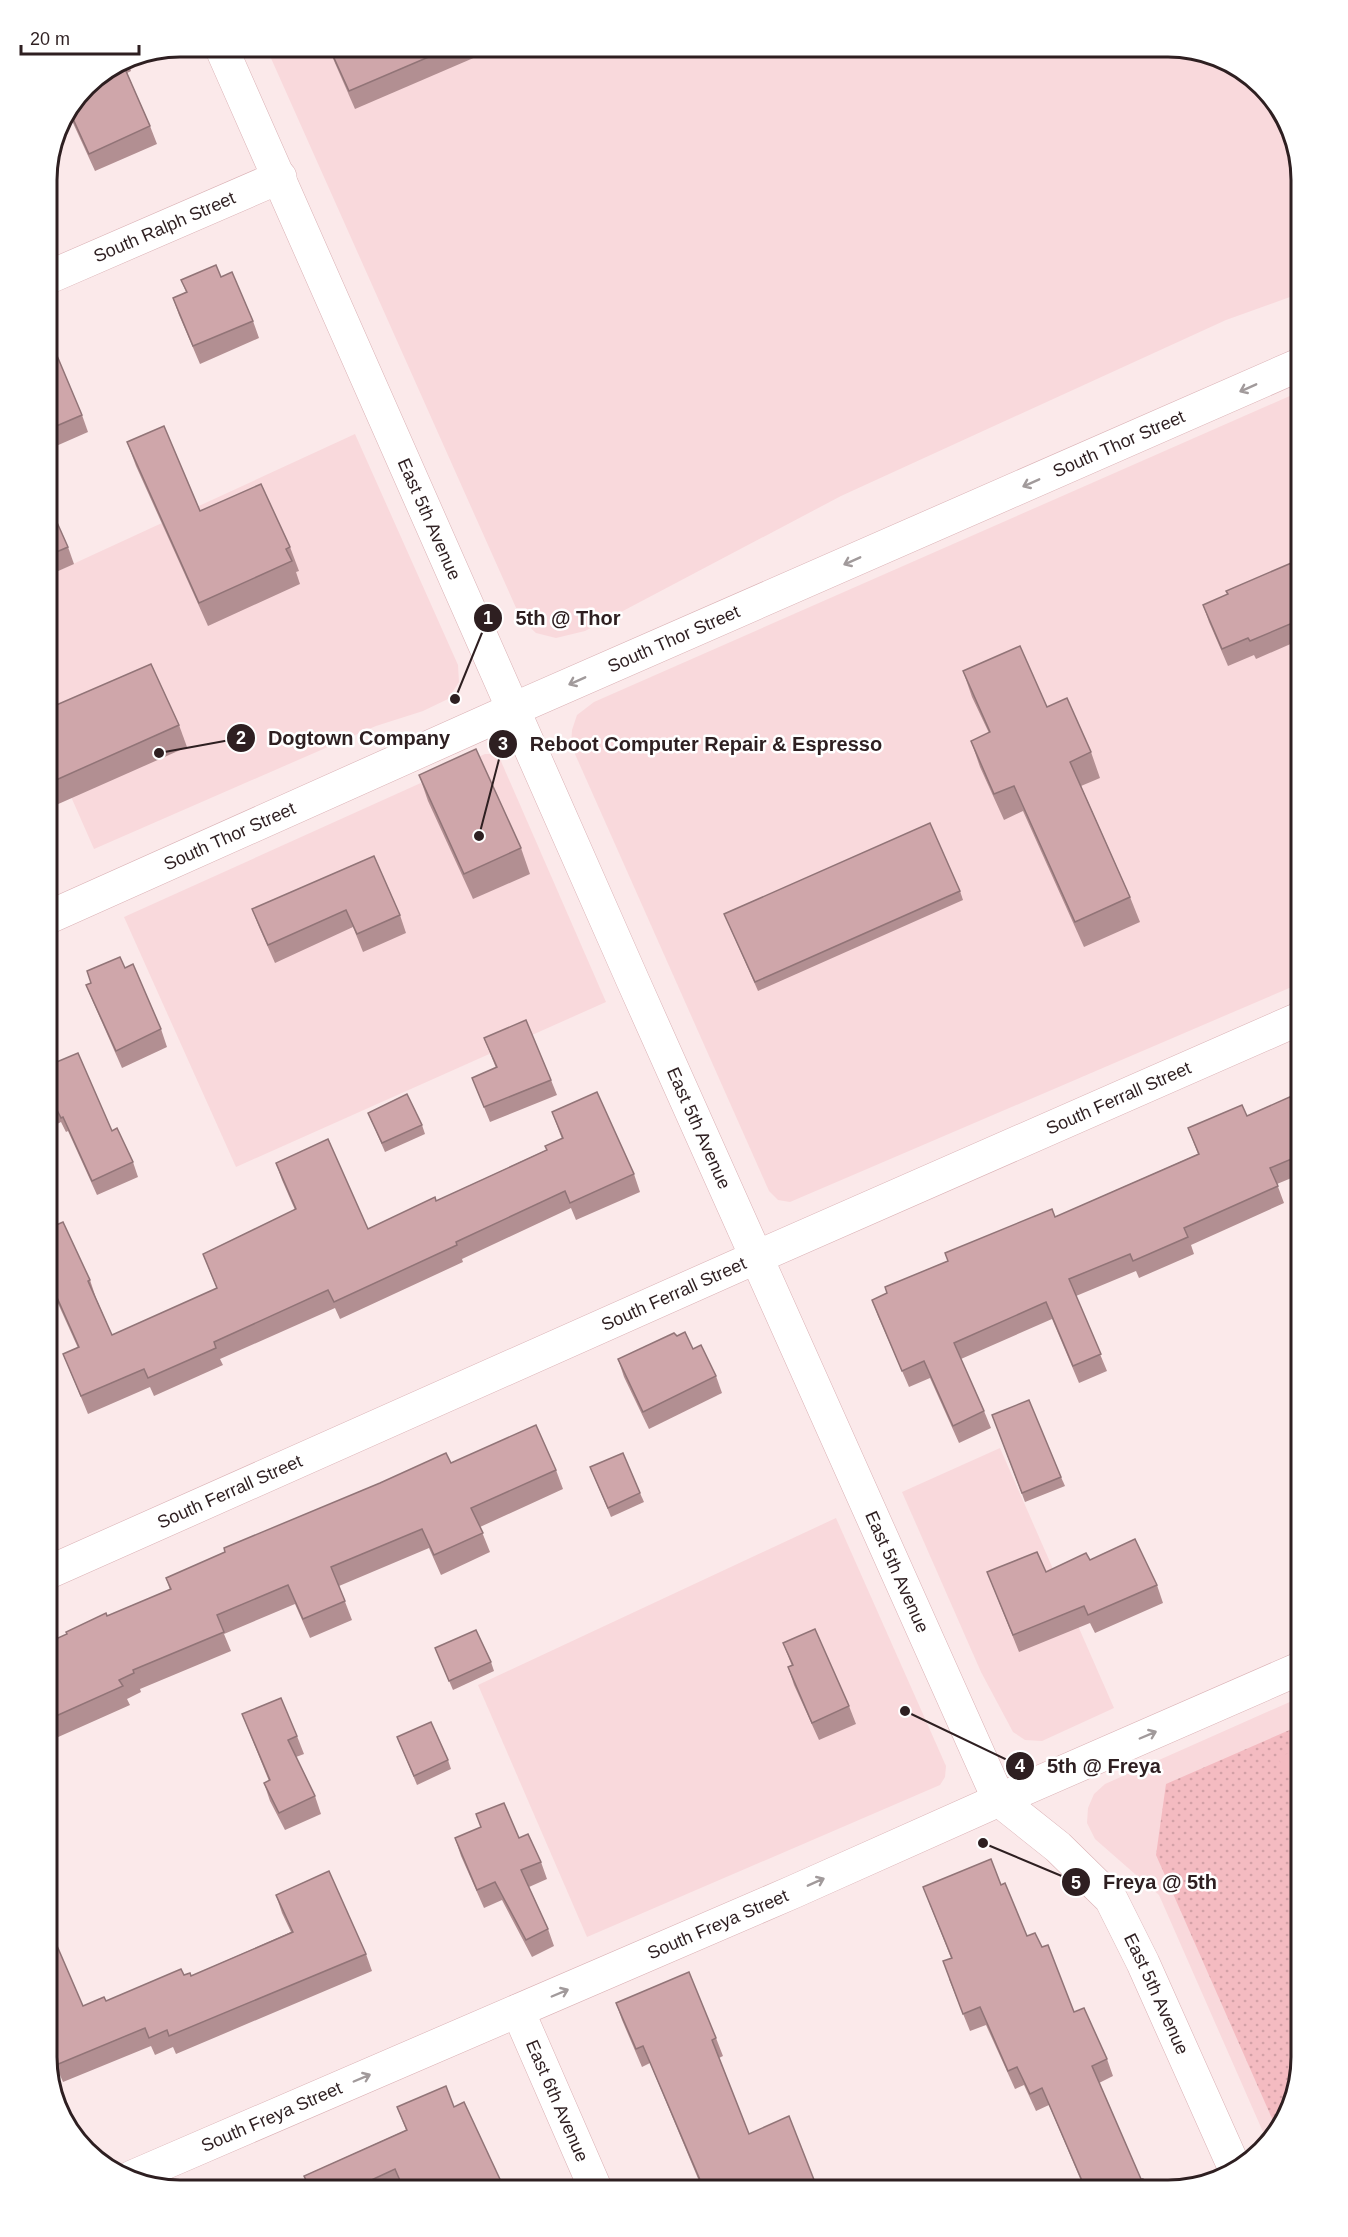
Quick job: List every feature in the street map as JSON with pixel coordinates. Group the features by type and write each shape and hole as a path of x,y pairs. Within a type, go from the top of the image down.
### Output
{"street":[{"name":"East 5th Avenue","path":"226,57 633,981 999,1800 1058,1847 1111,1899 1143,1963 1232,2161"},
{"name":"South Ralph Street","path":"57,274 280,177"},
{"name":"South Thor Street","path":"57,914 514,709 1291,369"},
{"name":"South Ferrall Street","path":"57,1568 1291,1023"},
{"name":"South Freya Street","path":"141,2173 793,1892 1291,1673"},
{"name":"East 6th Avenue","path":"518,2011 592,2180"},
{"path":"133,2170 173,2159"}],"shaded area":[{"path":"270,57 1176,57 1207,64 1236,78 1260,99 1270,112 1287,148 1290,164 1291,297 1226,320 841,496 585,631 556,638 536,633 521,619"},
{"path":"1291,395 1291,987 790,1202 778,1200 769,1191 571,745 572,730 577,715 594,702"},
{"path":"355,434 458,665 459,682 448,699 423,711 376,726 94,849 57,765 57,571"},
{"path":"485,754 494,754 500,759 606,1002 236,1167 124,917"},
{"path":"1000,1448 1114,1708 1042,1741 1025,1740 1013,1732 981,1672 902,1492"},
{"path":"836,1518 946,1766 945,1777 940,1785 587,1937 478,1685"},
{"path":"1291,1701 1290,2073 1282,2104 1264,2134 1159,1895 1095,1839 1087,1823 1088,1808 1094,1794 1105,1784"},
{"path":"1291,1729 1291,2057 1287,2089 1273,2120 1156,1855 1166,1784"},
{"path":"1291,1752 1291,1781 1278,1758"}],"building":[{"path":"334,57 429,57 349,91"},
{"path":"126,70 150,126 89,154 73,120 83,105 99,88"},
{"path":"216,265 221,277 232,272 253,321 193,346 173,298 187,292 181,280"},
{"path":"57,356 82,415 57,426"},
{"path":"164,426 200,511 261,484 290,547 286,549 292,561 199,603 127,442"},
{"path":"57,522 68,547 57,552"},
{"path":"1291,563 1291,624 1250,641 1248,638 1222,649 1203,605 1228,594 1226,591"},
{"path":"1020,646 1047,707 1067,698 1091,752 1070,762 1130,897 1075,922 1014,786 994,794 971,741 990,732 963,671"},
{"path":"151,664 179,725 57,780 57,705"},
{"path":"476,749 521,848 464,874 419,775"},
{"path":"930,823 960,891 755,982 724,914"},
{"path":"374,856 400,915 357,934 346,910 268,945 252,909"},
{"path":"120,957 125,968 133,964 161,1029 116,1051 86,985 91,983 87,971"},
{"path":"526,1020 551,1080 484,1107 472,1078 497,1067 484,1038"},
{"path":"78,1053 112,1131 117,1128 133,1162 92,1181 63,1117 61,1118 57,1110 57,1062"},
{"path":"597,1092 634,1174 570,1203 565,1191 456,1242 457,1245 334,1302 328,1290 214,1342 216,1348 148,1378 144,1369 81,1396 63,1354 79,1347 57,1298 57,1225 63,1222 112,1335 217,1288 203,1254 296,1209 276,1163 328,1139 368,1229 435,1197 436,1201 547,1150 545,1146 563,1138 552,1112"},
{"path":"407,1094 422,1125 382,1143 368,1113"},
{"path":"1291,1096 1291,1159 1270,1168 1278,1186 1184,1228 1188,1237 1133,1261 1130,1254 1069,1279 1101,1354 1073,1366 1046,1302 954,1343 984,1411 953,1426 924,1361 902,1371 872,1300 887,1293 885,1287 948,1261 945,1253 1052,1209 1055,1217 1199,1154 1188,1128 1242,1105 1247,1116"},
{"path":"685,1332 693,1349 701,1345 716,1376 643,1412 618,1359 674,1333 677,1336"},
{"path":"1029,1400 1061,1477 1022,1493 992,1415"},
{"path":"536,1425 556,1470 471,1508 483,1533 434,1555 422,1529 331,1567 345,1601 303,1619 288,1585 217,1615 224,1632 133,1670 134,1673 119,1680 123,1686 57,1716 57,1638 67,1634 66,1632 106,1613 107,1616 171,1589 166,1578 225,1552 224,1548 446,1453 451,1463"},
{"path":"623,1453 640,1493 608,1508 590,1467"},
{"path":"1135,1539 1157,1585 1088,1615 1084,1606 1013,1635 987,1572 1037,1552 1046,1572 1086,1553 1090,1560"},
{"path":"815,1629 849,1706 812,1723 788,1667 793,1665 783,1643"},
{"path":"476,1630 491,1662 449,1681 435,1648"},
{"path":"281,1698 297,1736 288,1740 315,1796 279,1813 264,1783 270,1780 242,1714"},
{"path":"431,1722 448,1760 414,1776 397,1737"},
{"path":"504,1803 519,1838 528,1834 541,1862 521,1870 548,1929 526,1940 495,1882 477,1890 455,1838 481,1827 476,1814"},
{"path":"991,1859 1001,1885 1005,1883 1027,1936 1035,1933 1042,1947 1048,1945 1074,2012 1084,2008 1107,2059 1092,2066 1141,2179 1143,2180 1082,2180 1042,2088 1030,2094 1017,2067 1008,2071 980,2007 963,2014 943,1961 952,1958 923,1887"},
{"path":"329,1871 366,1954 169,2036 167,2030 149,2038 145,2028 57,2064 57,1946 83,2006 104,1997 106,2001 181,1969 184,1975 190,1973 191,1976 293,1932 276,1895"},
{"path":"689,1972 716,2038 712,2040 749,2134 789,2116 814,2180 700,2180 643,2046 636,2049 616,2003"},
{"path":"446,2086 454,2107 464,2102 500,2180 400,2180 395,2169 371,2180 306,2180 304,2176 407,2130 397,2107"}],"place":[{"name":"5th @ Thor","path":"455,699"},
{"name":"Dogtown Company","path":"159,753"},
{"name":"Reboot Computer Repair & Espresso","path":"479,836"},
{"name":"5th @ Freya","path":"905,1711"},
{"name":"Freya @ 5th","path":"983,1843"}]}
